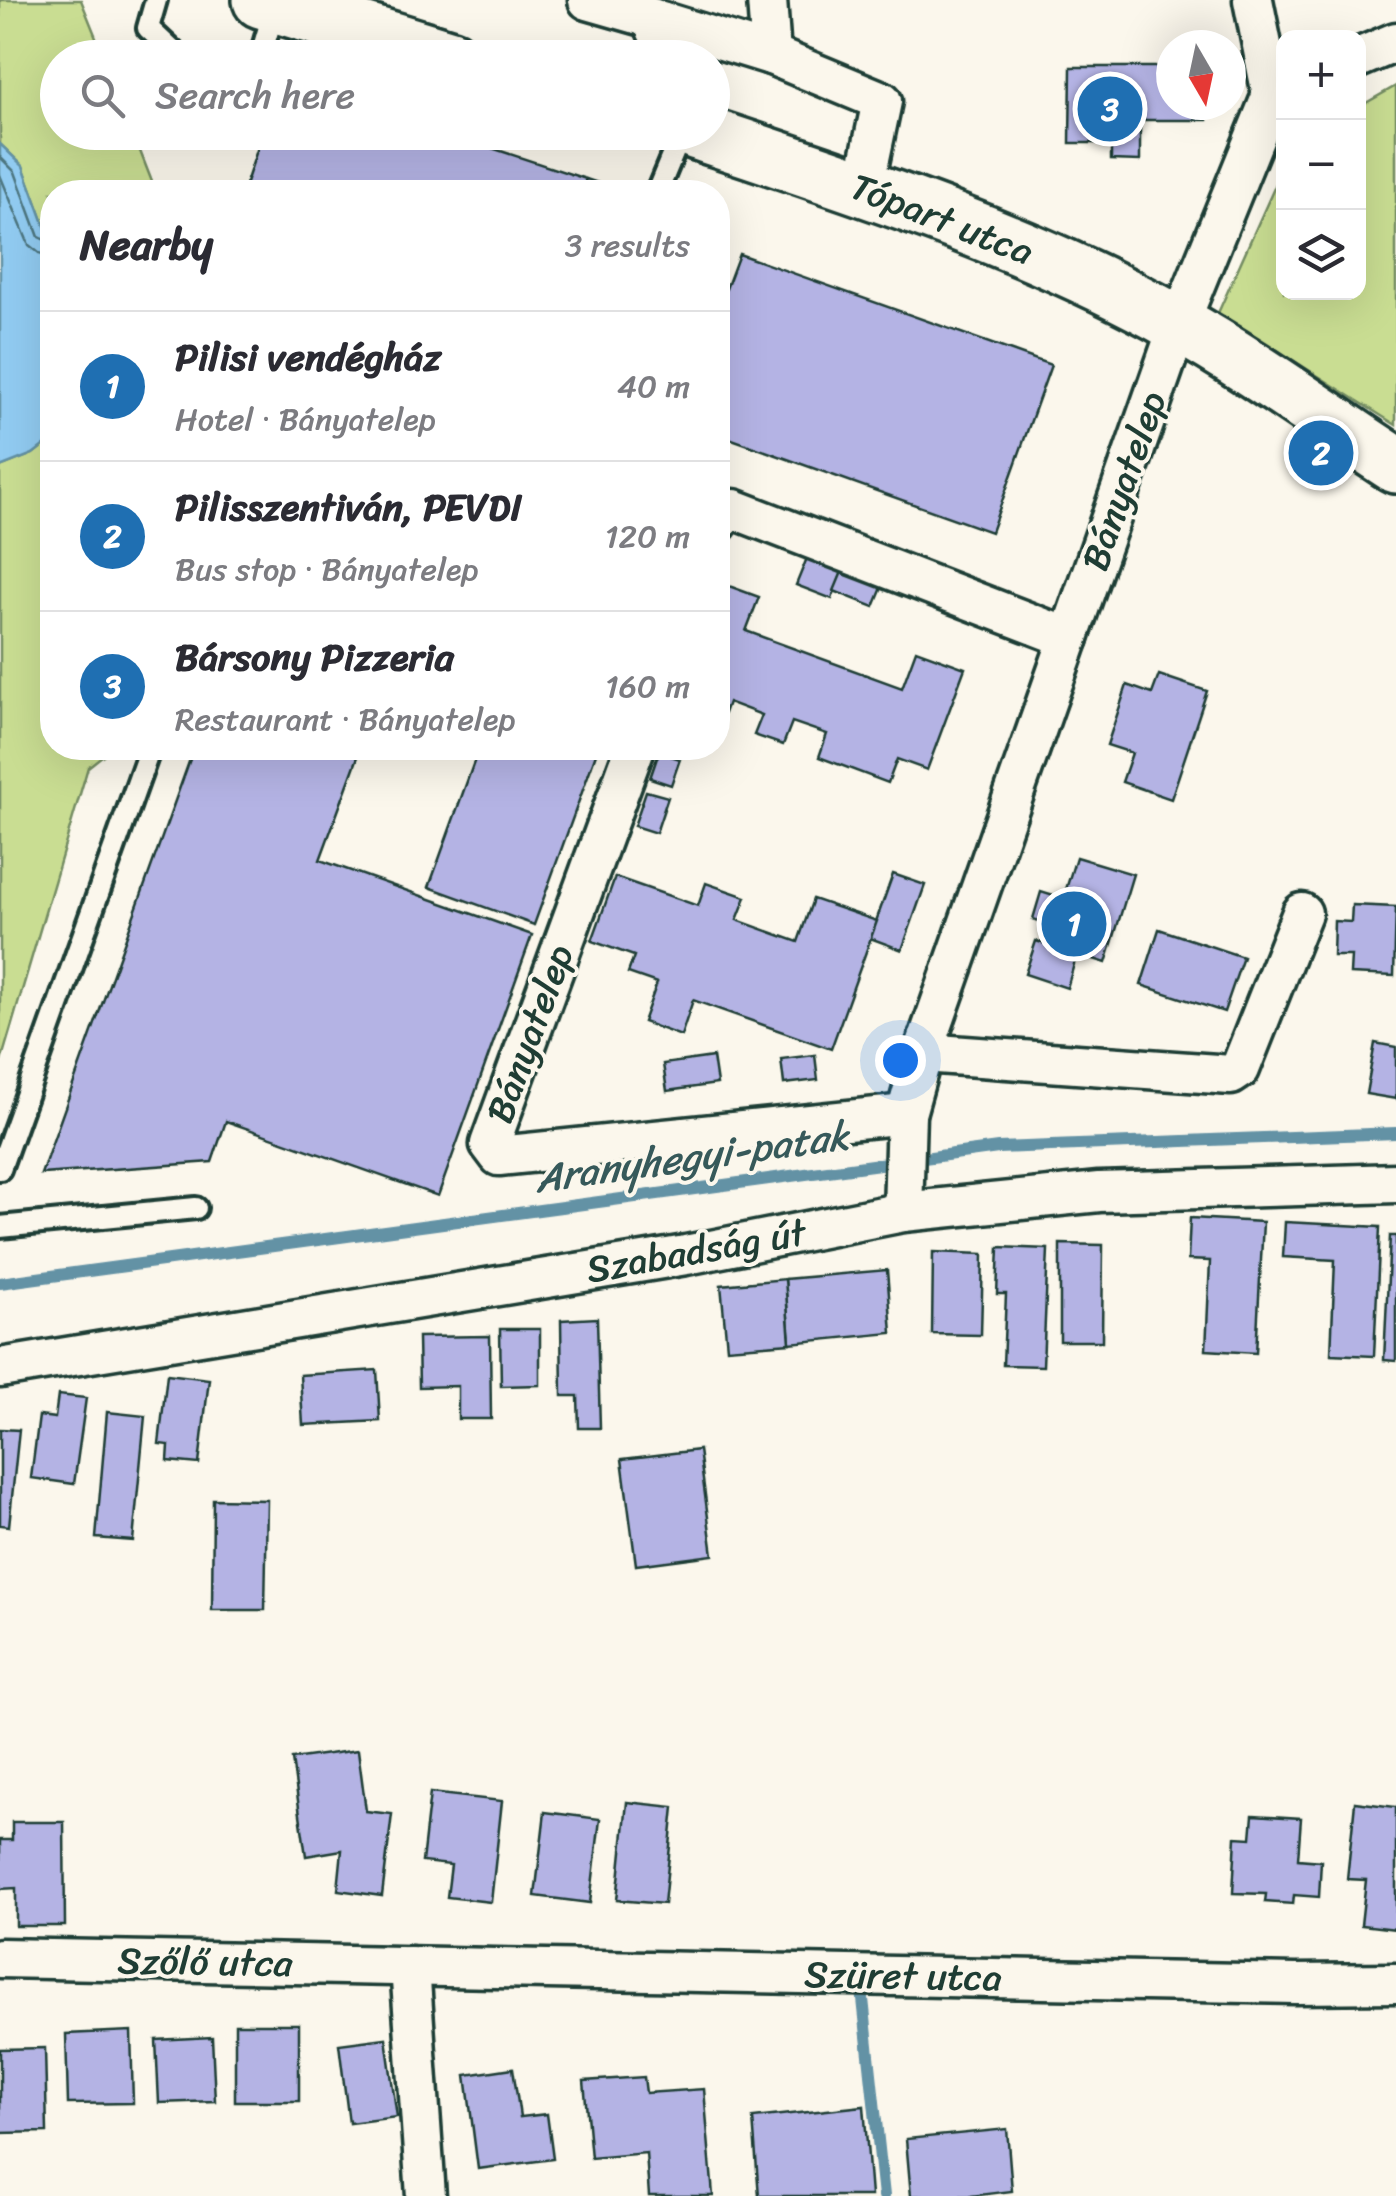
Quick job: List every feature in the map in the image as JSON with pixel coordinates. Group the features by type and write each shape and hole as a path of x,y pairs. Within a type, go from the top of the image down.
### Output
{"main road":[{"path":"268,2 392,40"},
{"name":"Tópart utca","path":"730,143 864,187 1057,265 1179,324"},
{"path":"1179,324 1396,465"}],"street":[{"path":"588,0 722,40"},
{"path":"767,0 770,55"},
{"path":"1252,0 1276,86"},
{"path":"651,18 661,40"},
{"path":"1366,55 1396,42"},
{"path":"730,43 882,101 864,187"},
{"name":"Bányatelep","path":"631,760 490,1144 499,1156 906,1122 923,1053 1179,324 1276,98"},
{"path":"730,511 734,509 1069,638"},
{"path":"923,1053 1231,1075 1240,1069 1302,913"},
{"path":"903,1206 906,1122"},
{"name":"Szabadság út","path":"0,1368 668,1258 903,1206 1099,1192 1396,1183"},
{"name":"Szőlő utca","path":"0,1958 410,1966"},
{"path":"410,1966 426,2196"},
{"name":"Szüret utca","path":"410,1966 1275,1984 1396,1983"}],"lane":[{"path":"156,0 148,28 161,40"},
{"path":"263,40 268,2"},
{"path":"663,180 675,150"},
{"path":"0,1169 146,760"},
{"path":"0,1227 196,1208"}],"green space":[{"path":"0,0 81,0 97,40 40,40 40,150 140,150 151,180 40,180 40,212 23,166 0,144"},
{"path":"1396,86 1396,425 1218,313 1276,184 1276,300 1366,300 1366,103"},
{"path":"40,448 40,760 97,760 88,767 0,1065 0,467"}],"water":[{"path":"0,144 23,166 40,212 40,448 0,467"}],"building":[{"path":"1071,67 1156,67 1156,120 1140,120 1140,161 1111,160 1111,143 1070,143"},
{"path":"257,150 498,150 586,179 586,180 247,180"},
{"path":"739,254 1051,365 991,532 730,438 730,278"},
{"path":"809,553 844,567 832,599 796,585"},
{"path":"844,567 884,583 874,607 834,591"},
{"path":"730,586 759,597 746,631 902,688 916,650 965,668 927,770 897,759 888,783 819,757 827,734 792,722 783,745 754,735 762,715 730,703"},
{"path":"1159,675 1207,691 1171,799 1122,782 1132,753 1107,745 1127,685 1152,694"},
{"path":"190,760 357,760 320,860 532,935 438,1196 226,1121 212,1162 41,1174"},
{"path":"475,760 594,760 534,925 429,887"},
{"path":"656,760 680,760 671,785 650,778"},
{"path":"646,791 668,797 656,833 634,826"},
{"path":"1076,857 1133,874 1106,963 1049,945 1054,926 1033,919 1041,892 1063,899"},
{"path":"893,874 925,885 902,950 870,938"},
{"path":"615,877 698,906 706,883 746,897 737,920 798,942 813,899 877,921 831,1049 693,1000 681,1036 643,1022 657,983 628,973 634,956 592,941"},
{"path":"1352,905 1396,907 1394,976 1350,974 1351,956 1333,956 1334,921 1351,922"},
{"path":"1159,929 1243,957 1224,1012 1141,985"},
{"path":"1036,941 1077,954 1067,988 1025,974"},
{"path":"1375,1043 1396,1047 1396,1099 1366,1094"},
{"path":"815,1055 818,1080 784,1084 781,1059"},
{"path":"713,1057 717,1084 667,1091 663,1064"},
{"path":"1190,1218 1263,1222 1256,1353 1206,1350 1210,1261 1188,1260"},
{"path":"1285,1222 1380,1227 1374,1356 1331,1354 1335,1260 1283,1257"},
{"path":"1390,1236 1396,1236 1396,1361 1384,1360"},
{"path":"1060,1244 1103,1245 1102,1341 1060,1341"},
{"path":"999,1247 1048,1249 1043,1366 1003,1365 1006,1294 997,1294"},
{"path":"933,1252 983,1254 981,1335 932,1334"},
{"path":"887,1270 892,1333 790,1343 785,1279"},
{"path":"785,1279 790,1343 727,1348 721,1285"},
{"path":"597,1318 600,1428 579,1428 578,1396 562,1396 561,1320"},
{"path":"500,1329 540,1329 540,1385 501,1386"},
{"path":"490,1336 491,1419 458,1419 458,1386 419,1387 418,1337"},
{"path":"377,1370 380,1421 303,1425 300,1375"},
{"path":"167,1374 209,1379 199,1464 168,1461 169,1445 159,1444"},
{"path":"58,1395 86,1398 74,1484 31,1478 39,1416 55,1418"},
{"path":"107,1412 145,1416 133,1541 96,1538"},
{"path":"0,1429 19,1430 9,1526 0,1525"},
{"path":"699,1450 713,1555 636,1565 622,1459"},
{"path":"213,1499 267,1500 265,1610 212,1610"},
{"path":"358,1750 366,1811 392,1814 382,1896 338,1890 342,1850 306,1856 292,1759"},
{"path":"430,1793 502,1801 491,1902 447,1897 451,1865 422,1862"},
{"path":"627,1802 674,1807 664,1904 617,1900"},
{"path":"1355,1802 1396,1807 1396,1929 1361,1925 1366,1880 1347,1879"},
{"path":"545,1812 600,1819 590,1903 535,1896"},
{"path":"1253,1815 1301,1818 1298,1859 1321,1861 1319,1897 1294,1895 1293,1904 1265,1902 1266,1894 1233,1893 1236,1837 1251,1838"},
{"path":"12,1822 64,1822 65,1926 16,1926 16,1888 0,1889 0,1840 12,1840"},
{"path":"235,2024 299,2024 299,2101 235,2101"},
{"path":"131,2031 133,2103 68,2104 66,2034"},
{"path":"212,2037 215,2101 159,2103 156,2040"},
{"path":"386,2038 397,2117 349,2123 339,2044"},
{"path":"45,2048 47,2132 0,2133 0,2049"},
{"path":"513,2068 520,2117 547,2114 553,2159 478,2169 466,2075"},
{"path":"644,2077 646,2093 704,2089 713,2196 649,2196 646,2153 591,2158 584,2081"},
{"path":"864,2106 871,2196 759,2196 753,2118"},
{"path":"1007,2129 1012,2191 911,2196 906,2139"}],"waterway":[{"name":"Aranyhegyi-patak","path":"0,1283 998,1148 1396,1133"},
{"path":"861,1980 884,2196"}],"place":[{"name":"Bársony Pizzeria","path":"1110,109"},
{"name":"Pilisszentiván, PEVDI","path":"1321,453"},
{"name":"Pilisi vendégház","path":"1074,924"}]}
